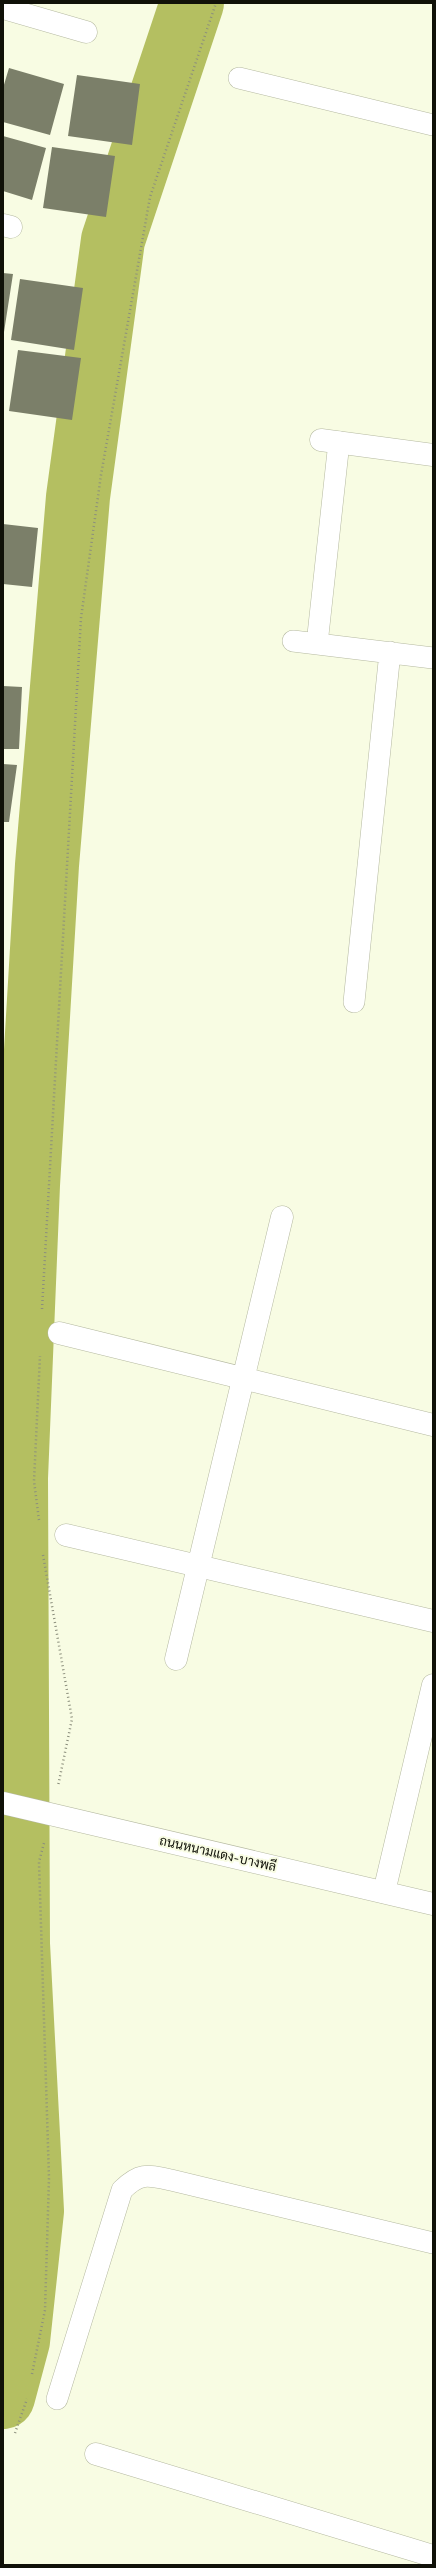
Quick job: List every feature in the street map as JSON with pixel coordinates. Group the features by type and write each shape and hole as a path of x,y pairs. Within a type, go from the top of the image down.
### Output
{"street":[{"path":"3,8 86,32"},
{"path":"330,441 433,455"},
{"path":"176,1659 245,1379 282,1217"},
{"path":"59,1333 433,1425"},
{"path":"66,1535 433,1620"},
{"path":"384,1892 433,1685"},
{"name":"ถนนหนามแดง-บางพลี","path":"3,1803 433,1904"},
{"path":"96,2454 433,2556"}],"lane":[{"path":"239,78 433,125"},
{"path":"318,644 330,441"},
{"path":"293,641 433,658"},
{"path":"354,1002 390,652"},
{"path":"57,2399 122,2190 132,2180 146,2175 171,2180 433,2243"}],"path":[{"path":"41,1315 81,618 101,475 150,197 216,3"},
{"path":"40,1355 34,1481 40,1526"},
{"path":"31,2377 45,2310 49,2178 39,1862 44,1812 72,1719 43,1549"},
{"path":"16,2433 28,2392"}],"building":[{"path":"9,68 64,84 50,135 3,122 3,88"},
{"path":"77,75 140,84 132,145 68,136"},
{"path":"3,136 46,148 32,200 3,191"},
{"path":"52,147 115,156 106,217 43,208"},
{"path":"3,273 13,274 4,332 3,332"},
{"path":"20,279 83,288 74,350 11,340"},
{"path":"18,350 81,358 72,420 9,411"},
{"path":"3,524 38,528 32,587 3,584"},
{"path":"3,686 22,687 19,749 3,749"},
{"path":"3,764 17,765 9,822 3,822"}],"waterway":[{"path":"3,2397 18,2341 32,2211 18,1944 16,1478 28,1185 47,865 78,497 113,240 192,3"}]}
